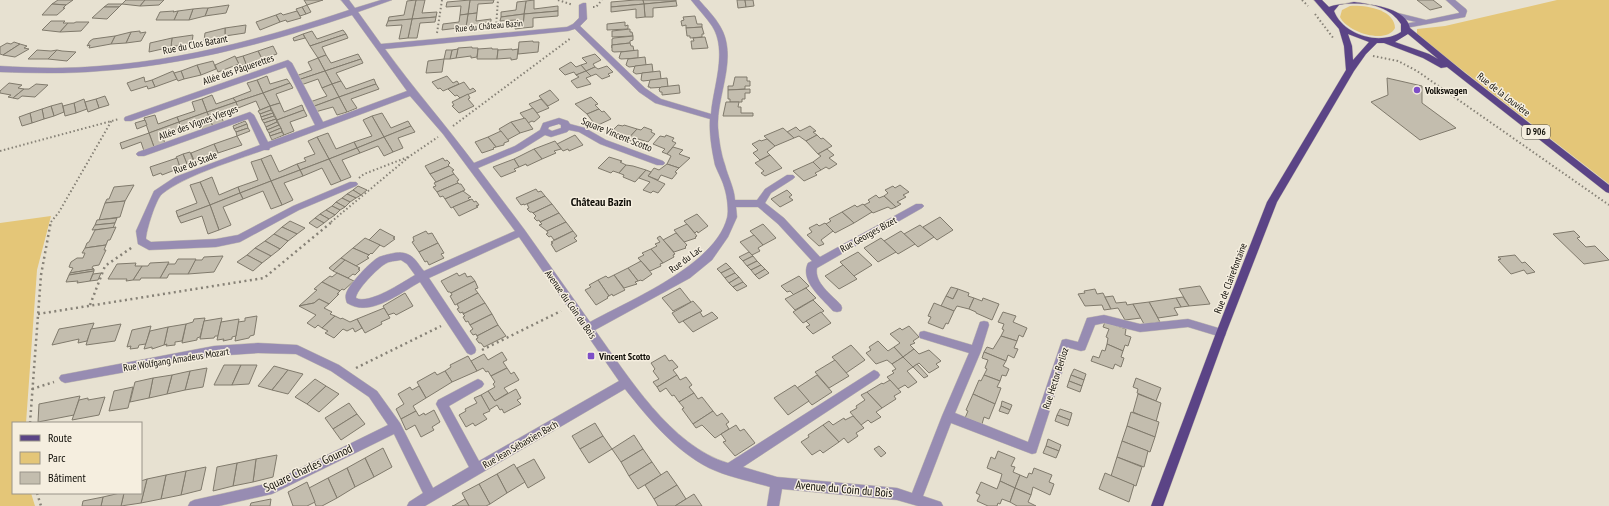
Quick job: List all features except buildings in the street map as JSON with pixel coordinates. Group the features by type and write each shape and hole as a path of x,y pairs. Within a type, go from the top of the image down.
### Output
{"main road":[{"path":"1318,0 1331,13 1334,21 1343,29 1348,46 1350,70"},
{"path":"1386,0 1388,8"},
{"name":"Rue de la Louvière","path":"1331,13 1333,7 1343,1 1367,1 1388,8 1398,15 1404,22 1406,28 1462,75 1609,190"},
{"path":"1380,40 1397,38 1405,33 1406,28"},
{"name":"Rue de la Louvière","path":"1343,29 1355,35 1380,40 1426,56 1462,75"},
{"name":"Rue de Clairefontaine","path":"1157,506 1221,333 1272,202 1350,70 1363,52 1380,40"}],"street":[{"name":"Avenue du Coin du Bois","path":"345,0 412,92 446,132 521,232 627,382 656,420 694,453 714,464 777,483 897,494 937,506"},
{"name":"Rue du Clos Batant","path":"0,69 30,72 71,71 170,61 209,54 258,41 388,0"},
{"name":"Rue du Lac","path":"589,328 686,275 708,257 723,237 732,217 730,190 720,165 716,144 716,98 724,59 722,40 717,27 695,0"},
{"path":"1406,28 1462,14 1463,11 1450,0"},
{"path":"583,4 583,19 579,28 642,90 658,101 715,118"},
{"path":"1398,15 1427,22"},
{"name":"Rue du Château Bazin","path":"378,47 579,28"},
{"name":"Allée des Pâquerettes","path":"128,118 288,63 321,127"},
{"name":"Rue du Stade","path":"141,241 141,231 157,193 178,180 412,92"},
{"name":"Allée des Vignes Vierges","path":"141,154 250,115 266,148"},
{"name":"Square Vincent Scotto","path":"472,167 518,148 544,131 551,134 564,130 566,126 582,130 603,142 660,162"},
{"path":"760,204 768,191 790,177"},
{"path":"141,241 149,246 216,244 240,238 296,208 353,184"},
{"path":"731,203 760,204 781,221 818,261 812,266 810,271 812,279 837,308"},
{"name":"Rue Georges Bizet","path":"818,261 918,206"},
{"path":"471,350 453,321 422,276 411,261 402,256 383,260 376,265 358,283 351,294 351,300 363,305 372,303 422,276 521,232"},
{"name":"Rue Hector Berlioz","path":"948,416 1032,449 1066,343 1080,347 1091,321 1104,319 1140,328 1188,323 1221,333"},
{"path":"916,499 948,416 976,351 984,325"},
{"path":"924,334 976,351"},
{"name":"Rue Wolfgang Amadeus Mozart","path":"65,378 145,362 214,351 258,348 297,350 335,368 373,394 396,426 431,496"},
{"path":"729,469 874,375"},
{"name":"Rue Jean Sébastien Bach","path":"413,506 627,382"},
{"path":"477,469 442,404 478,384"},
{"name":"Square Charles Gounod","path":"194,506 272,488 396,426"},
{"path":"773,506 777,483"}],"path":[{"path":"436,41 442,0"},
{"path":"495,36 498,0"},
{"path":"1302,0 1311,9"},
{"path":"1314,12 1336,41"},
{"path":"38,314 264,278 410,156 446,132 579,28"},
{"path":"1372,56 1398,61 1417,71 1609,205"},
{"path":"0,151 112,120 59,212 51,221 41,275 30,422"},
{"path":"353,184 364,174 410,156"},
{"path":"90,306 105,266 141,241"},
{"path":"471,350 480,351 572,305"},
{"path":"344,374 453,321"},
{"path":"32,389 65,378"},
{"path":"37,494 41,506"}],"green space":[{"path":"1557,0 1609,0 1609,184 1417,35 1417,29 1445,26"},
{"path":"1350,6 1363,6 1384,12 1390,16 1395,28 1384,36 1375,36 1358,32 1344,22 1340,17 1342,10"},
{"path":"51,216 37,270 26,422 12,422 12,494 31,494 35,506 0,506 0,223"}],"place":[{"name":"Volkswagen","path":"1417,90"},
{"name":"Vincent Scotto","path":"591,356"}],"district":[{"name":"Château Bazin","path":"601,202"}]}
